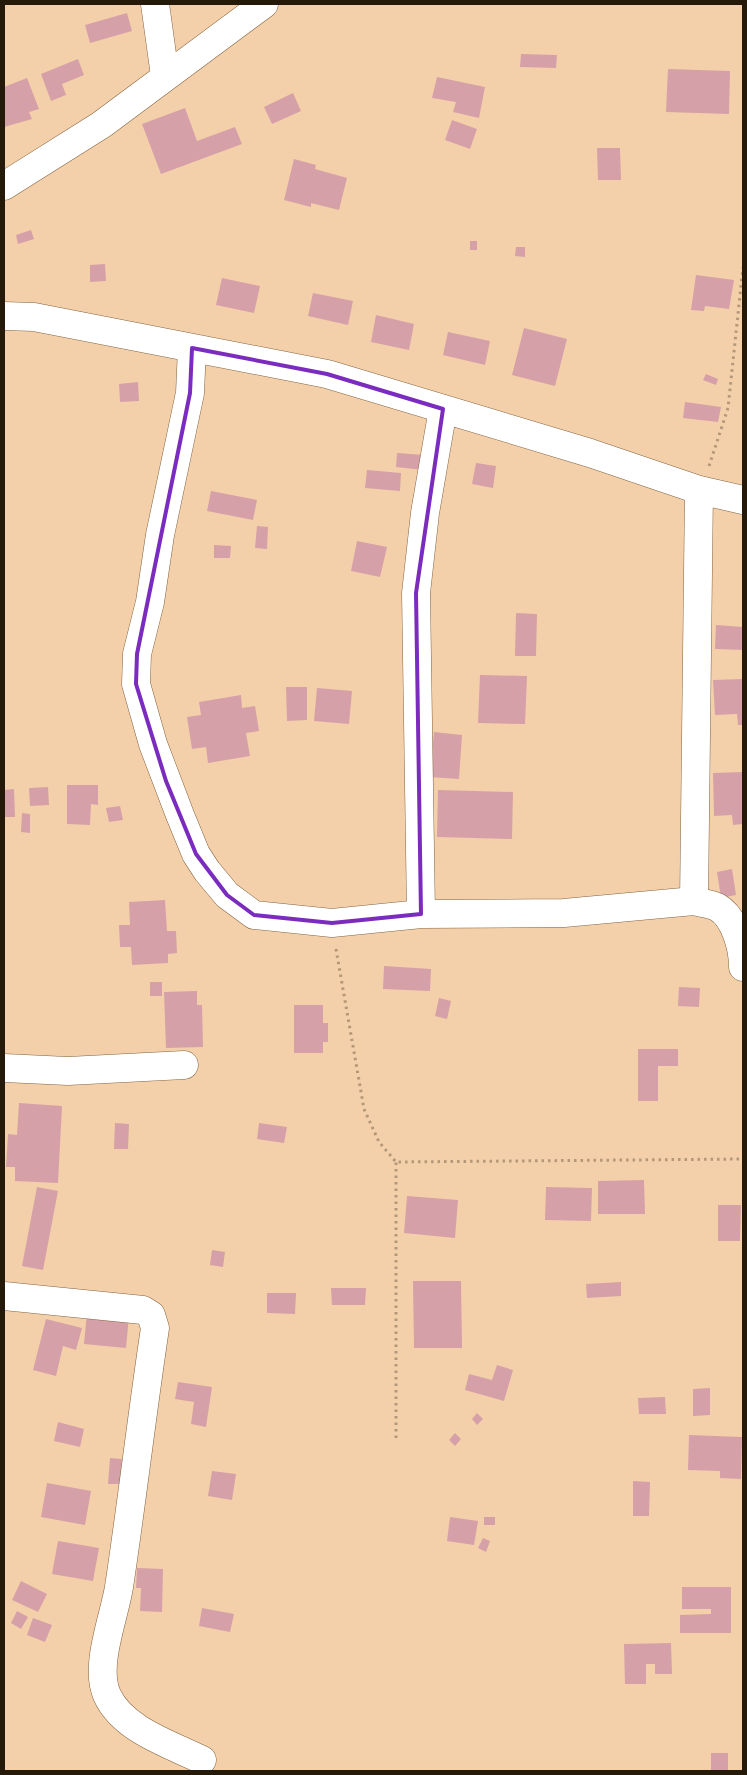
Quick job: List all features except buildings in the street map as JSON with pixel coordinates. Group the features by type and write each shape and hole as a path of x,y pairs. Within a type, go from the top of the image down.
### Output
{"street":[{"path":"155,4 165,76"},
{"path":"4,186 101,125 264,4"},
{"path":"4,316 34,317 327,374 590,453 699,490 743,500"},
{"path":"192,348 190,393 160,535 150,602 137,654 136,684 166,781 196,854 207,871 227,894 254,915 332,923 421,914 564,913 694,901 718,907 736,930 743,954 743,967"},
{"path":"421,914 416,593 425,513 443,408"},
{"path":"694,901 699,490"},
{"path":"4,1068 68,1071 184,1065"},
{"path":"4,1296 143,1310 153,1318 155,1328 119,1588 106,1646 103,1671 104,1684 110,1700 124,1718 202,1760"}],"path":[{"path":"699,490 717,446 728,408 743,267"},
{"path":"332,923 353,1056 364,1109 379,1142 396,1162 396,1438"},
{"path":"396,1162 743,1158"}],"highlighted area":[{"path":"192,348 327,374 443,409 416,593 421,914 332,923 254,915 227,895 196,854 166,781 136,684 137,654 190,393"}]}
